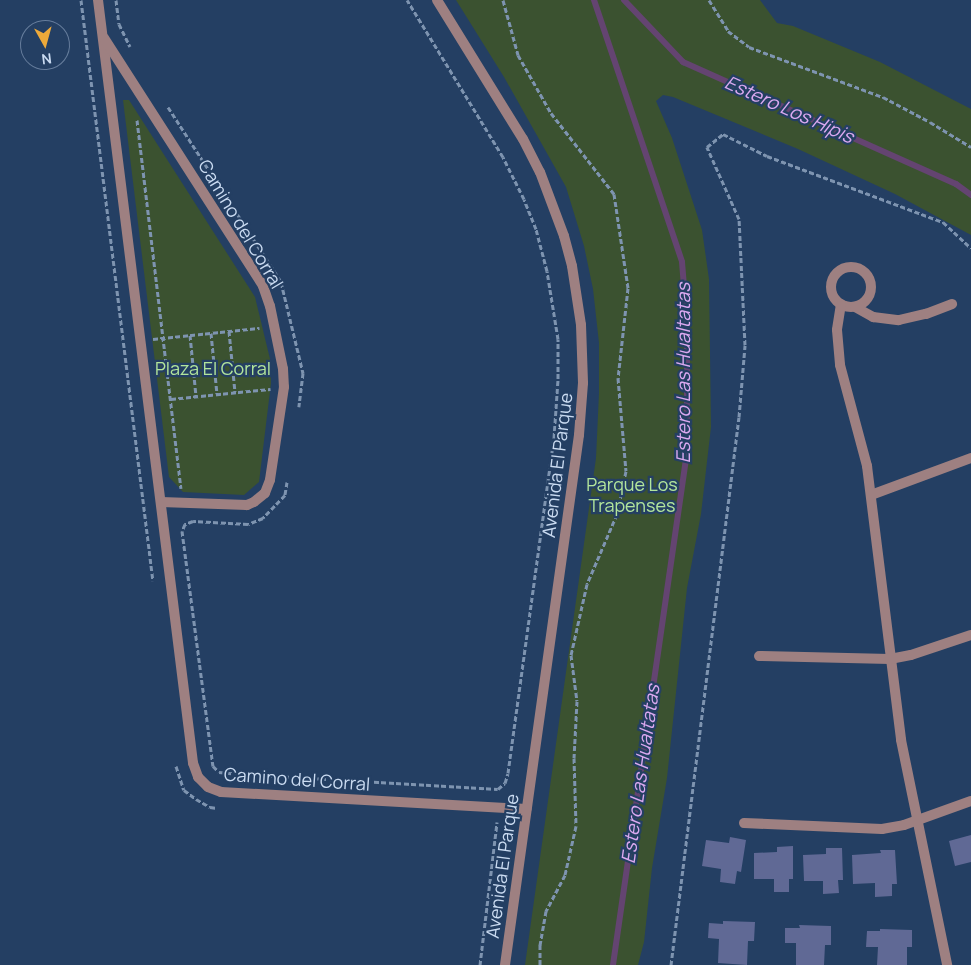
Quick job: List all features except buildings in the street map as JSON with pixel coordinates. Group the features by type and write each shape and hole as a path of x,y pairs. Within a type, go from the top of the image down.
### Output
{"street":[{"name":"Camino del Corral","path":"98,0 194,763 198,777 203,783 221,792 527,809"},
{"name":"Avenida El Parque","path":"437,0 523,139 540,172 564,236 572,266 581,325 584,383 580,426 505,965"},
{"name":"Camino del Corral","path":"102,35 263,286 284,368 284,387 270,480 265,493 247,505 161,502"},
{"path":"855,307 866,300 871,287 866,275 855,268 842,270 833,280 833,294 841,304 855,307 873,318 899,320 926,314 952,304"},
{"path":"841,304 837,330 840,365 860,439 872,495 901,740 916,821 947,965"},
{"path":"872,495 971,458"},
{"path":"759,656 890,659 911,656 971,634"},
{"path":"744,823 882,829 916,821 971,801"}],"path":[{"path":"81,0 154,587"},
{"path":"407,0 503,157 524,199 536,229 547,271 558,339 558,379 554,438 508,773 506,783 498,789"},
{"path":"709,0 728,31 749,47 883,97 971,147"},
{"path":"137,90 137,121 185,524"},
{"path":"671,965 739,417 745,345 739,219 707,148 722,134 767,156 943,222 971,248"},
{"path":"164,338 292,325"},
{"path":"229,331 235,392"},
{"path":"211,333 217,394"},
{"path":"190,335 196,396"},
{"path":"171,399 284,387 302,388"},
{"path":"176,762 184,790 196,800 210,807 218,808"},
{"path":"480,965 497,824 496,808"},
{"path":"487,824 497,824"}],"green space":[{"name":"Parque Los Trapenses","path":"456,0 760,0 777,23 793,26 880,62 971,109 971,235 895,194 798,149 673,97 663,95 656,101 672,138 702,230 709,279 711,427 701,514 687,588 667,778 652,868 644,942 638,965 525,965 596,458 599,343 593,289 584,246 566,187 504,77"},
{"name":"Plaza El Corral","path":"123,100 129,100 255,297 270,359 271,383 259,482 244,495 183,492 169,477"}],"waterway":[{"name":"Estero Las Hualtatas","path":"594,0 682,262 687,323 687,452 613,965"},
{"name":"Estero Los Hipis","path":"624,0 683,62 956,184 971,195"}]}
